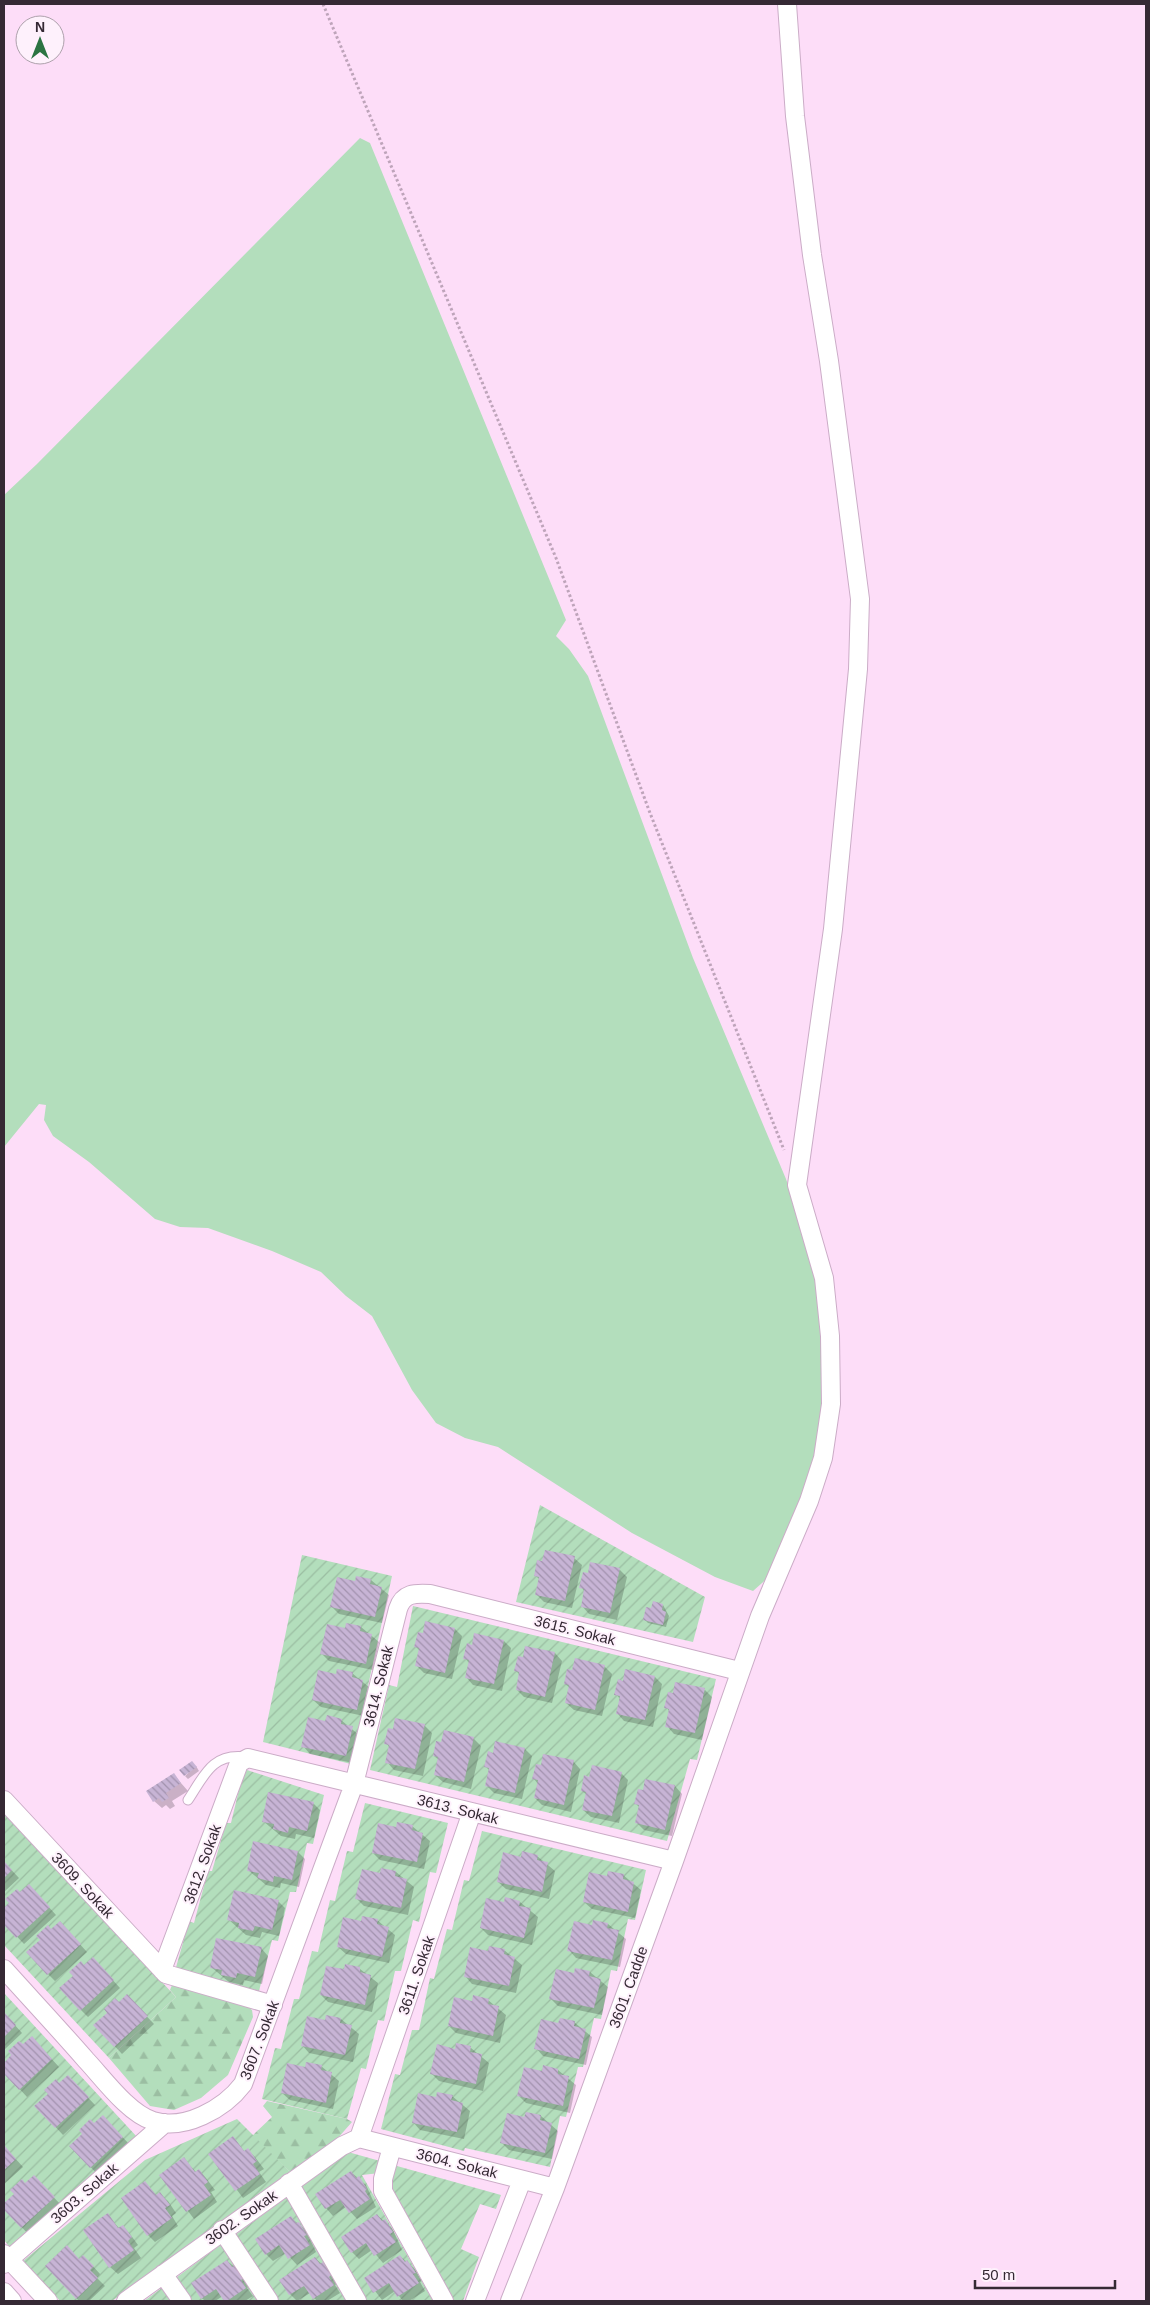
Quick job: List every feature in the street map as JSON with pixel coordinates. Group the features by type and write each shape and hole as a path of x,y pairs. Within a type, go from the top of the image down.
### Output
{"street":[{"path":"787,4 795,116 860,599 858,669 833,929 797,1185"},
{"name":"3601. Cadde","path":"510,2301 555,2188 674,1861 760,1616 809,1501 823,1458 831,1404 830,1336 824,1278 797,1185"},
{"name":"3615. Sokak","path":"411,1594 430,1594 740,1671"},
{"name":"3614. Sokak","path":"354,1784 398,1609 404,1597 411,1594"},
{"name":"3613. Sokak","path":"245,1759 674,1861"},
{"name":"3612. Sokak","path":"162,1970 237,1767 245,1759"},
{"name":"3607. Sokak","path":"4,1969 140,2115 153,2121 165,2123 196,2118 217,2108 235,2095 243,2084 354,1784"},
{"name":"3609. Sokak","path":"4,1800 162,1970"},
{"name":"3611. Sokak","path":"359,2138 472,1812"},
{"path":"162,1970 166,1974 273,2005"},
{"name":"3603. Sokak","path":"5,2259 165,2123"},
{"name":"3604. Sokak","path":"359,2138 555,2188"},
{"name":"3602. Sokak","path":"126,2301 289,2183 342,2146 359,2138"},
{"path":"392,2147 383,2179 383,2192 444,2301"},
{"path":"476,2301 522,2180"},
{"path":"289,2183 356,2301"},
{"path":"222,2230 269,2301"},
{"path":"5,2259 48,2301"},
{"path":"163,2274 182,2301"},
{"path":"4,2292 12,2301"}],"lane":[{"path":"188,1800 207,1771 220,1759 234,1756 245,1759"}],"path":[{"path":"323,4 556,558 650,814 797,1185"}],"green space":[{"path":"360,138 370,143 566,620 556,636 569,649 588,676 693,958 786,1179 810,1248 820,1305 823,1397 818,1446 778,1569 753,1591 715,1577 632,1533 498,1447 465,1438 436,1423 412,1390 372,1316 346,1296 321,1272 272,1251 208,1228 180,1227 155,1219 89,1162 53,1136 44,1120 46,1105 39,1104 4,1147 4,495"},
{"path":"540,1505 705,1597 693,1642 516,1602"},
{"path":"302,1555 392,1576 351,1764 263,1742"},
{"path":"413,1606 716,1679 697,1760 690,1759 667,1841 370,1770 389,1685 397,1687"},
{"path":"244,1769 324,1795 313,1844 307,1843 296,1892 290,1892 278,1941 272,1940 259,1991 175,1971 189,1921 194,1923 208,1871 212,1871 226,1823 231,1823"},
{"path":"365,1803 448,1823 436,1873 430,1872 419,1922 413,1920 401,1971 395,1971 384,2021 378,2020 366,2069 361,2068 347,2119 262,2099 275,2048 281,2049 294,1999 299,1999 312,1951 318,1952 330,1900 335,1901 347,1851 353,1852"},
{"path":"4,1814 176,1997 109,2058 4,1945"},
{"path":"482,1831 646,1870 635,1920 628,1919 617,1971 611,1970 601,2019 594,2018 583,2067 578,2067 566,2117 560,2116 550,2167 465,2148 464,2151 381,2129 395,2074 400,2075 412,2030 419,2030 430,1978 434,1979 447,1929 452,1930 464,1880 469,1881"},
{"path":"172,1985 245,2005 252,2010 253,2017 228,2075 201,2098 174,2110 150,2106 109,2058 176,1997 170,1990"},
{"path":"4,1993 138,2138 11,2249 4,2240"},
{"path":"267,2101 347,2119 352,2122 330,2147 290,2172 252,2136 272,2117 263,2106"},
{"path":"237,2119 290,2172 112,2301 60,2301 23,2261 145,2160"},
{"path":"348,2152 380,2161 380,2173 362,2175 433,2301 364,2301 299,2187"},
{"path":"397,2166 501,2195 496,2209 480,2204 461,2249 479,2257 463,2301 449,2301 388,2186 390,2171"},
{"path":"288,2196 348,2301 277,2301 235,2235"},
{"path":"223,2243 262,2301 188,2301 173,2280"},
{"path":"163,2287 172,2301 144,2301"}],"building":[{"path":"545,1550 575,1556 565,1601 535,1595 539,1577 534,1576 537,1560 542,1561"},
{"path":"590,1562 620,1568 610,1613 581,1607 584,1589 579,1588 583,1572 588,1573"},
{"path":"356,1576 371,1579 370,1584 382,1587 375,1617 330,1607 337,1577 355,1581"},
{"path":"653,1601 663,1604 662,1610 666,1612 663,1625 643,1620 646,1607 651,1608"},
{"path":"425,1621 455,1628 445,1673 415,1666 419,1648 414,1647 418,1632 423,1633"},
{"path":"346,1623 361,1626 360,1631 372,1634 366,1664 320,1654 327,1624 345,1628"},
{"path":"474,1633 504,1640 494,1684 465,1678 469,1660 463,1659 467,1643 472,1645"},
{"path":"525,1646 555,1652 545,1697 516,1690 519,1672 514,1671 518,1656 523,1657"},
{"path":"575,1658 605,1665 595,1710 565,1703 569,1685 564,1684 567,1669 572,1670"},
{"path":"337,1669 353,1672 352,1677 363,1680 357,1710 312,1700 318,1670 336,1674"},
{"path":"625,1669 655,1676 645,1720 616,1714 620,1696 614,1695 618,1679 623,1681"},
{"path":"675,1682 705,1688 695,1733 665,1727 669,1709 664,1708 668,1692 673,1693"},
{"path":"327,1715 342,1719 341,1724 353,1726 346,1756 301,1747 308,1717 325,1721"},
{"path":"395,1718 425,1724 415,1769 385,1763 389,1745 384,1744 388,1728 393,1729"},
{"path":"444,1730 474,1737 464,1782 434,1775 438,1757 433,1756 436,1741 441,1742"},
{"path":"495,1741 525,1748 515,1793 485,1786 489,1768 484,1767 488,1751 493,1753"},
{"path":"543,1754 574,1760 564,1805 534,1798 538,1780 532,1779 536,1764 541,1765"},
{"path":"192,1761 197,1767 184,1776 179,1770"},
{"path":"592,1765 622,1772 612,1816 582,1810 586,1792 581,1791 584,1775 589,1777"},
{"path":"174,1773 181,1783 166,1793 169,1798 162,1802 159,1798 153,1802 146,1791"},
{"path":"645,1779 675,1785 665,1830 635,1823 639,1805 634,1804 638,1789 643,1790"},
{"path":"268,1792 314,1802 307,1831 289,1827 288,1833 273,1829 274,1824 262,1822"},
{"path":"397,1822 413,1825 412,1830 423,1833 417,1862 372,1853 378,1823 396,1827"},
{"path":"253,1841 298,1851 292,1880 274,1876 273,1882 257,1878 259,1873 247,1871"},
{"path":"522,1851 538,1855 537,1860 548,1862 542,1892 497,1882 503,1852 521,1857"},
{"path":"4,1861 12,1870 4,1878"},
{"path":"381,1868 396,1871 395,1876 407,1879 401,1908 355,1899 362,1869 380,1873"},
{"path":"608,1871 624,1874 623,1879 634,1882 628,1912 583,1902 589,1872 607,1876"},
{"path":"29,1884 50,1907 16,1938 4,1925 4,1908 9,1903 5,1899 17,1889 20,1892"},
{"path":"234,1890 279,1900 272,1930 255,1926 253,1931 238,1928 239,1923 227,1920"},
{"path":"505,1897 520,1901 519,1906 531,1908 524,1938 480,1928 486,1898 504,1902"},
{"path":"362,1916 378,1919 377,1924 389,1927 382,1957 337,1947 343,1917 361,1921"},
{"path":"593,1920 608,1923 607,1928 619,1930 612,1960 567,1951 574,1921 592,1925"},
{"path":"60,1921 81,1944 47,1975 26,1952 40,1940 36,1936 48,1925 51,1929"},
{"path":"216,1938 262,1947 255,1977 237,1973 236,1978 221,1975 222,1970 210,1968"},
{"path":"489,1946 505,1949 504,1954 515,1957 509,1986 464,1977 470,1947 488,1951"},
{"path":"93,1957 114,1980 80,2011 59,1988 73,1976 69,1972 81,1961 84,1965"},
{"path":"345,1964 360,1967 360,1972 371,1975 365,2005 320,1995 326,1966 344,1969"},
{"path":"575,1968 590,1971 589,1976 601,1979 594,2008 549,1999 556,1969 574,1973"},
{"path":"127,1994 148,2016 114,2047 93,2025 107,2013 104,2009 115,1998 119,2002"},
{"path":"473,1995 489,1999 488,2004 499,2006 493,2036 448,2026 454,1997 472,2001"},
{"path":"4,2012 16,2025 4,2037"},
{"path":"326,2015 341,2018 340,2023 352,2025 345,2055 301,2046 307,2016 325,2020"},
{"path":"560,2018 575,2021 574,2026 586,2029 579,2059 534,2049 541,2019 558,2023"},
{"path":"32,2036 52,2059 19,2090 4,2074 4,2063 11,2055 8,2051 19,2041 23,2044"},
{"path":"456,2043 471,2046 470,2052 482,2054 476,2084 430,2074 437,2044 455,2049"},
{"path":"306,2062 322,2065 321,2070 332,2072 326,2103 281,2093 287,2063 305,2067"},
{"path":"543,2065 558,2069 558,2074 569,2076 563,2106 517,2096 524,2067 542,2071"},
{"path":"68,2075 89,2097 55,2128 34,2106 48,2094 44,2090 56,2079 59,2083"},
{"path":"437,2092 453,2095 451,2100 463,2103 457,2132 412,2123 418,2093 436,2097"},
{"path":"526,2112 541,2115 540,2120 552,2123 545,2153 500,2143 507,2113 524,2117"},
{"path":"103,2115 123,2137 90,2168 69,2146 82,2134 79,2130 90,2119 94,2123"},
{"path":"233,2136 244,2151 248,2148 257,2161 253,2164 260,2174 235,2191 208,2154"},
{"path":"4,2145 16,2159 4,2170"},
{"path":"184,2157 195,2172 199,2169 208,2182 204,2185 211,2195 186,2212 159,2175"},
{"path":"351,2171 356,2178 359,2176 367,2189 365,2191 370,2199 349,2213 340,2200 325,2209 315,2194"},
{"path":"34,2175 55,2197 21,2228 4,2210 4,2203 14,2194 10,2190 22,2179 25,2183"},
{"path":"145,2181 156,2195 160,2192 170,2205 165,2208 172,2218 147,2236 121,2198"},
{"path":"108,2213 118,2228 123,2225 132,2237 128,2241 134,2250 109,2268 83,2230"},
{"path":"377,2214 382,2221 385,2219 393,2232 390,2234 396,2242 374,2256 366,2243 351,2253 341,2237"},
{"path":"291,2216 296,2223 299,2222 307,2235 304,2236 310,2245 288,2259 279,2245 265,2255 255,2239"},
{"path":"67,2245 79,2259 83,2255 94,2266 90,2270 98,2278 76,2299 45,2266"},
{"path":"400,2255 405,2262 407,2260 416,2273 413,2274 419,2283 397,2297 389,2283 373,2293 364,2278"},
{"path":"315,2257 320,2264 323,2262 331,2275 329,2277 334,2285 313,2299 304,2286 289,2295 279,2280"},
{"path":"227,2260 232,2267 235,2265 244,2278 241,2280 246,2288 227,2301 224,2301 216,2289 201,2299 191,2283"}]}
